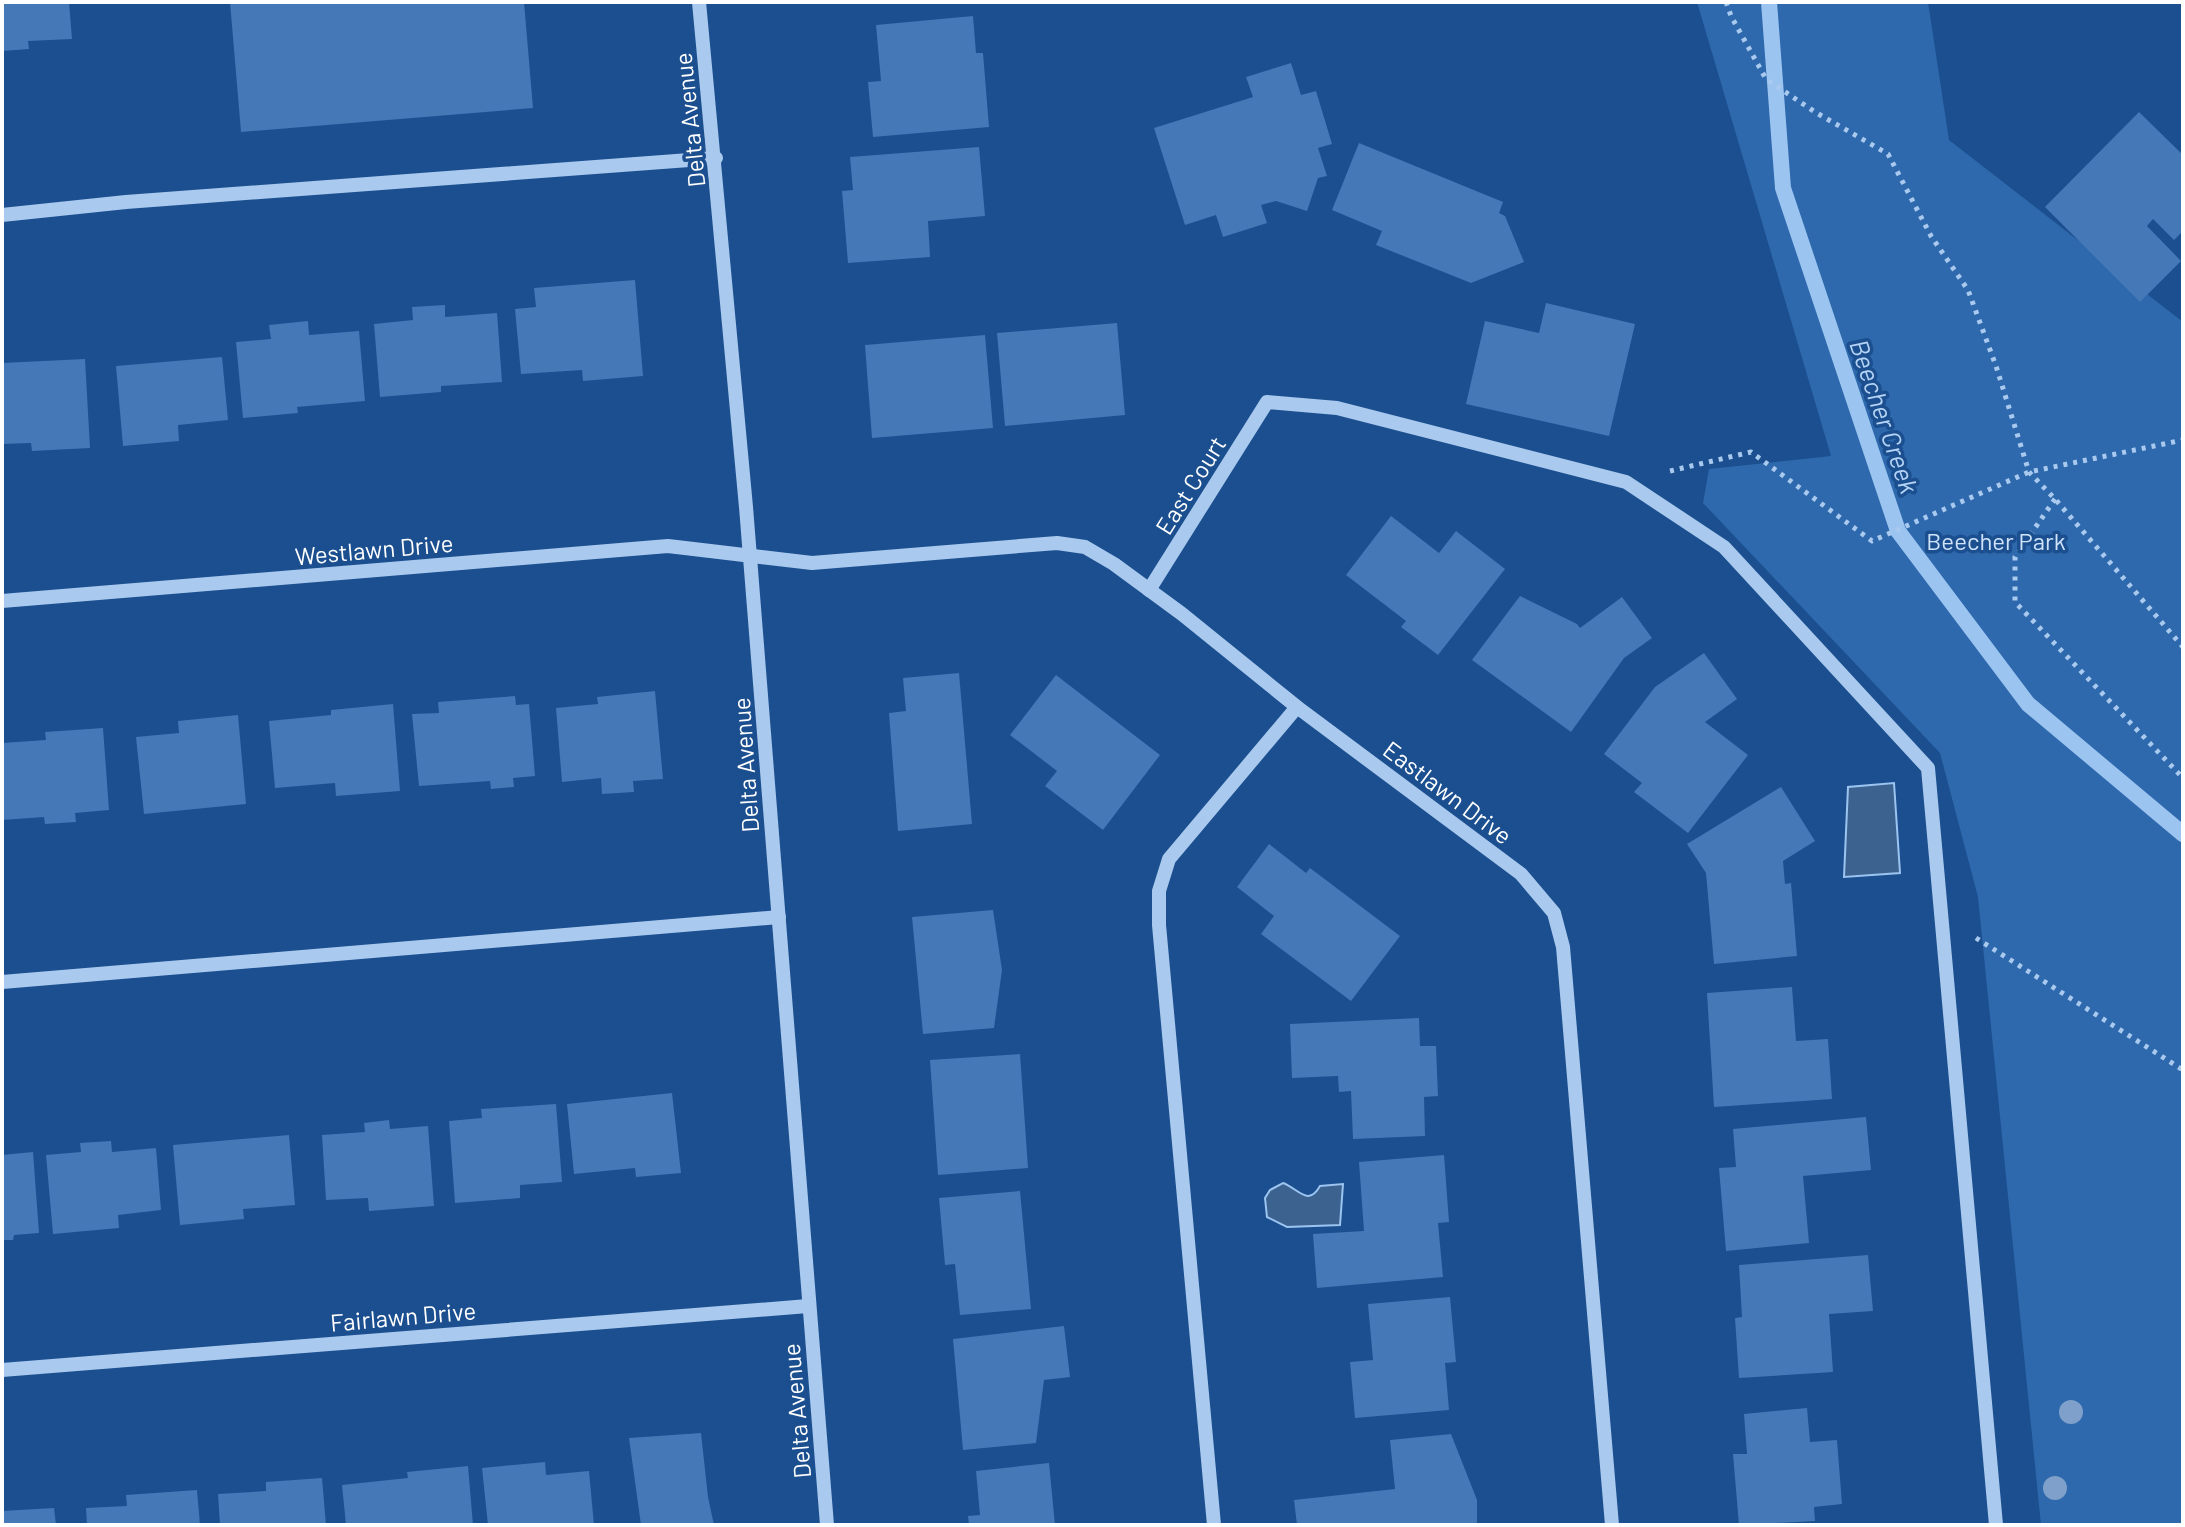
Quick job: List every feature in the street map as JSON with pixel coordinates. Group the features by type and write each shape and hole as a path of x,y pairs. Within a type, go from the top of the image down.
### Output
{"street":[{"name":"Delta Avenue","path":"699,2 716,158 750,555 827,1525"},
{"path":"2,215 126,202 716,158"},
{"name":"East Court","path":"1149,590 1267,402 1337,408 1626,482"},
{"path":"1626,482 1724,547 1928,768 1996,1525"},
{"name":"Eastlawn Drive","path":"750,555 812,563 1070,543 1098,553 1521,874 1554,913 1563,947 1612,1525"},
{"name":"Westlawn Drive","path":"2,601 668,546 750,555"},
{"path":"1214,1525 1159,925 1159,891 1169,859 1297,707"},
{"path":"2,982 779,917"},
{"name":"Fairlawn Drive","path":"2,1370 808,1306"}],"path":[{"path":"1726,2 1766,79 1888,154 1931,236 1968,290 2029,472 2183,647"},
{"path":"1626,482 1751,452 1872,541 2029,472 2183,440"},
{"path":"2055,499 2015,557 2015,602 2183,778"},
{"path":"1941,916 2183,1070"}],"green space":[{"name":"Beecher Park","path":"1697,2 1928,2 1949,140 2183,322 2183,1525 2041,1525 1978,897 1940,753 1703,503 1709,469 1831,456"}],"shaded area":[{"path":"1894,783 1900,873 1844,877 1848,787"},
{"path":"1283,1183 1307,1196 1320,1186 1343,1184 1340,1225 1287,1227 1267,1217 1265,1198 1270,1190"}],"building":[{"path":"2,2 69,2 72,39 28,41 29,49 2,51"},
{"path":"230,2 524,2 533,108 241,132"},
{"path":"973,16 976,53 983,53 989,127 873,137 868,82 881,81 876,25"},
{"path":"1291,63 1301,95 1316,91 1332,144 1318,148 1327,176 1318,178 1307,211 1276,201 1261,205 1267,223 1223,237 1216,215 1185,225 1154,128 1253,97 1246,77"},
{"path":"2139,112 2183,155 2183,231 2174,240 2153,219 2147,226 2181,261 2140,302 2045,207"},
{"path":"1359,143 1503,202 1499,213 1505,216 1524,262 1471,283 1376,245 1382,231 1332,210"},
{"path":"979,147 985,216 928,221 930,257 848,263 842,191 853,190 850,157"},
{"path":"635,280 643,376 583,381 582,370 521,374 515,309 536,307 534,288"},
{"path":"1546,303 1635,324 1609,436 1466,404 1485,321 1539,333"},
{"path":"445,305 445,317 497,313 502,382 441,386 441,392 380,397 374,324 413,320 412,307"},
{"path":"308,321 309,335 359,331 365,401 297,407 298,413 243,418 236,342 271,339 269,325"},
{"path":"1117,323 1125,415 1005,426 997,333"},
{"path":"985,335 993,428 872,438 865,345"},
{"path":"222,357 228,420 178,425 179,441 123,446 116,366"},
{"path":"85,359 90,448 32,451 31,443 2,444 2,363"},
{"path":"1391,516 1439,553 1456,531 1505,569 1438,655 1401,627 1406,621 1346,575"},
{"path":"1520,596 1580,628 1622,597 1652,638 1624,658 1571,732 1472,660"},
{"path":"1704,653 1737,699 1705,722 1748,755 1688,833 1634,792 1642,783 1604,754 1655,687"},
{"path":"959,673 972,824 898,831 889,713 906,711 903,678"},
{"path":"1056,675 1160,755 1103,830 1045,786 1057,771 1010,735"},
{"path":"655,691 663,779 633,781 634,792 602,794 601,778 562,782 556,708 598,704 597,697"},
{"path":"515,696 516,705 529,704 535,776 513,778 514,787 491,789 490,781 419,786 412,714 439,713 438,702"},
{"path":"393,704 400,791 336,796 335,783 275,788 269,721 331,715 331,710"},
{"path":"238,715 246,804 144,814 136,737 179,733 178,721"},
{"path":"103,728 109,810 75,813 76,822 45,824 44,817 2,820 2,743 46,740 45,732"},
{"path":"1781,787 1815,841 1783,861 1785,884 1791,883 1797,956 1714,964 1706,873 1687,844"},
{"path":"1269,844 1306,873 1310,868 1400,936 1351,1001 1261,934 1274,916 1237,887"},
{"path":"993,910 1002,970 994,1028 923,1034 912,917"},
{"path":"1792,987 1796,1041 1828,1039 1832,1099 1714,1107 1707,993"},
{"path":"1419,1018 1420,1046 1436,1046 1438,1096 1424,1097 1425,1136 1353,1139 1351,1091 1339,1092 1338,1076 1292,1078 1290,1024"},
{"path":"1020,1054 1028,1168 938,1175 930,1060"},
{"path":"672,1093 681,1173 636,1177 635,1168 574,1174 567,1104"},
{"path":"556,1104 562,1182 520,1185 520,1198 455,1203 449,1121 482,1118 481,1109"},
{"path":"1866,1117 1871,1170 1803,1176 1809,1243 1726,1251 1719,1168 1736,1167 1733,1129"},
{"path":"389,1120 390,1129 428,1126 434,1206 369,1211 368,1198 326,1200 322,1135 365,1132 364,1123"},
{"path":"289,1135 295,1205 243,1209 244,1219 180,1225 173,1145"},
{"path":"111,1141 112,1152 156,1148 161,1210 118,1215 119,1228 53,1234 46,1155 81,1152 80,1143"},
{"path":"33,1152 39,1233 14,1235 13,1240 2,1240 2,1155"},
{"path":"1444,1155 1449,1222 1438,1223 1443,1277 1317,1288 1313,1234 1364,1231 1359,1162"},
{"path":"1020,1191 1031,1309 960,1315 955,1264 945,1265 939,1198"},
{"path":"1868,1255 1873,1311 1829,1314 1833,1372 1739,1378 1735,1318 1742,1317 1739,1265"},
{"path":"1450,1297 1456,1362 1445,1363 1449,1410 1355,1418 1350,1362 1373,1360 1368,1304"},
{"path":"1064,1326 1070,1377 1044,1380 1036,1443 963,1450 953,1339"},
{"path":"1807,1408 1810,1442 1837,1440 1842,1504 1814,1507 1815,1521 1739,1525 1733,1454 1747,1454 1744,1414"},
{"path":"701,1433 714,1525 641,1525 629,1438"},
{"path":"1451,1434 1477,1500 1477,1525 1297,1525 1294,1500 1395,1489 1390,1440"},
{"path":"545,1462 546,1475 589,1471 594,1525 488,1525 482,1468"},
{"path":"1049,1463 1055,1525 969,1525 968,1516 980,1515 976,1471"},
{"path":"468,1466 473,1525 346,1525 342,1485 408,1478 407,1472"},
{"path":"322,1478 326,1525 220,1525 218,1494 266,1491 266,1482"},
{"path":"197,1490 200,1525 87,1525 86,1508 127,1506 126,1495"},
{"path":"54,1508 56,1525 2,1525 2,1511"}],"waterway":[{"name":"Beecher Creek","path":"1769,2 1783,188 1898,531 2028,704 2183,834"}]}
